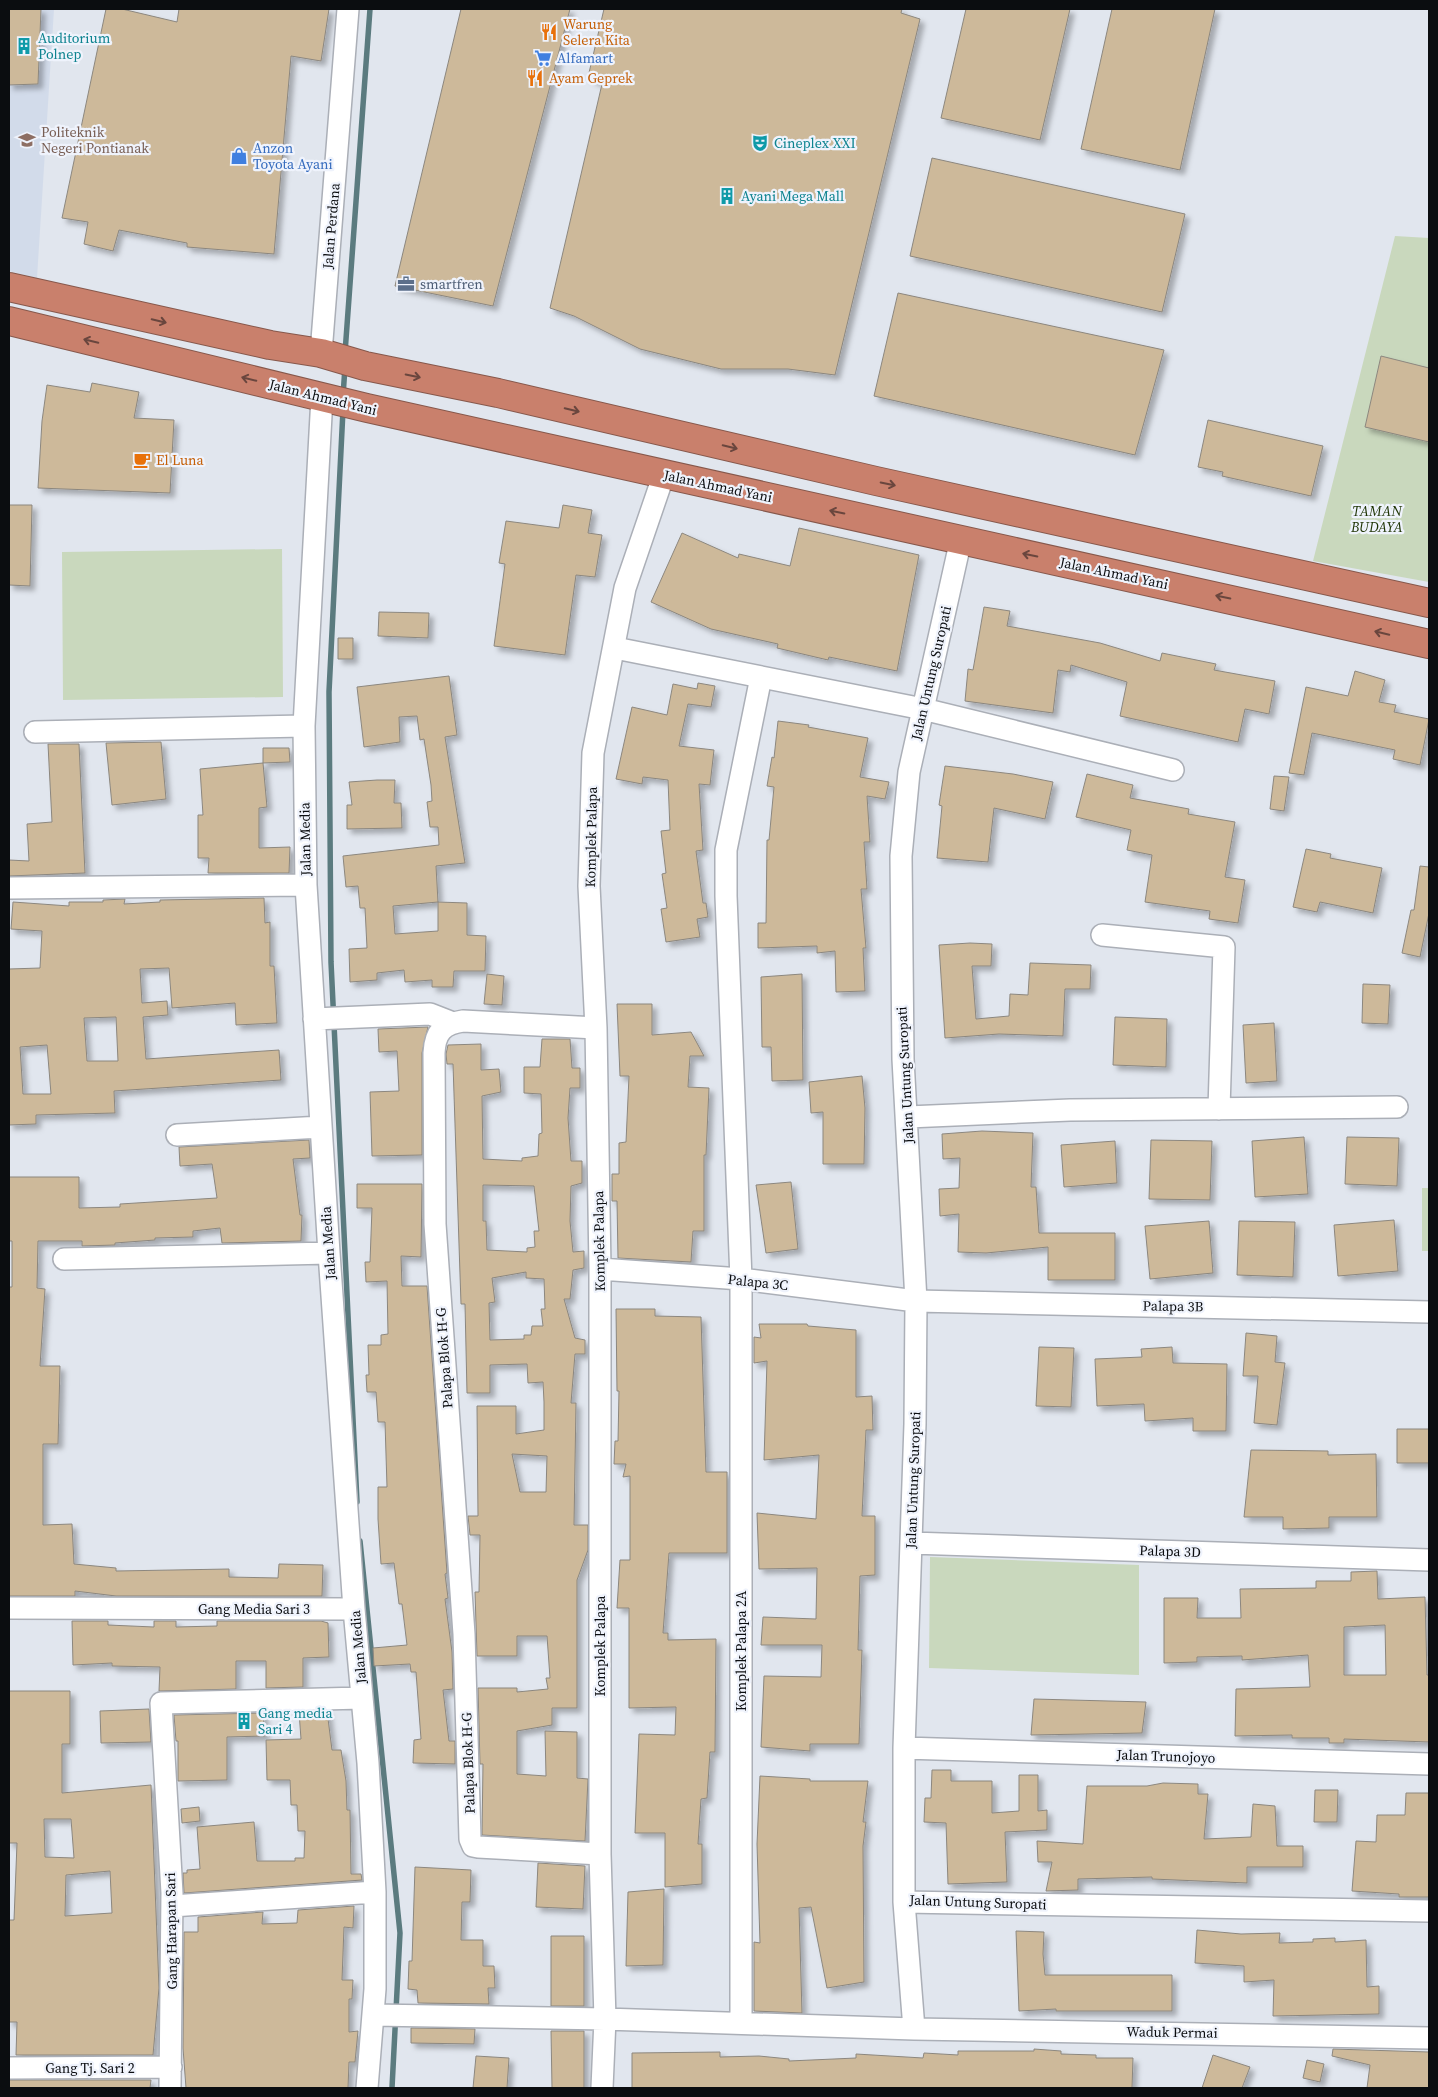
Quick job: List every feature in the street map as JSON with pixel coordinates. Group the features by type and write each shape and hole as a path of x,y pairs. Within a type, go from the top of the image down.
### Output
{"highway":[{"path":"9,287 251,341 324,354 365,366 498,393 876,481 1429,603"},
{"name":"Jalan Ahmad Yani","path":"9,321 367,408 1429,644"}],"street":[{"name":"Jalan Perdana","path":"324,354 348,9"},
{"name":"Jalan Media","path":"326,398 304,726 306,885 329,1254 375,1892 376,2015 367,2088"},
{"name":"Komplek Palapa","path":"602,2088 605,2019 600,1854 600,1269 596,1028 589,886 593,753 615,648 625,588 664,474"},
{"name":"Jalan Untung Suropati","path":"961,539 909,772 900,856 901,997 916,1301 904,1748 904,1902 1429,1912"},
{"path":"615,648 923,709 1173,770"},
{"name":"Komplek Palapa 2A","path":"740,2023 741,1279 726,896 726,850 761,678"},
{"path":"35,732 304,726"},
{"path":"9,888 306,885"},
{"path":"1102,935 1224,947 1219,1110"},
{"path":"314,1020 430,1014 453,1023 463,1021 596,1028"},
{"name":"Palapa Blok H-G","path":"453,1023 440,1030 434,1042 435,1224 464,1634 470,1839 473,1846 600,1854"},
{"path":"908,1116 1070,1110 1397,1107"},
{"path":"177,1135 321,1127"},
{"path":"64,1259 329,1254"},
{"name":"Palapa 3C","path":"600,1269 741,1279 916,1301"},
{"name":"Palapa 3B","path":"916,1301 1429,1312"},
{"name":"Palapa 3D","path":"911,1542 1429,1560"},
{"name":"Gang Media Sari 3","path":"9,1608 354,1609"},
{"name":"Gang Harapan Sari","path":"171,2067 172,1906 161,1703 362,1698"},
{"name":"Jalan Trunojoyo","path":"904,1748 1429,1764"},
{"path":"172,1906 375,1892"},
{"path":"904,1902 914,2029"},
{"name":"Waduk Permai","path":"376,2015 605,2019 914,2029 1429,2038"},
{"path":"170,2088 171,2067"},
{"name":"Gang Tj. Sari 2","path":"9,2068 171,2067"}],"shaded area":[{"name":"Politeknik Negeri Pontianak","path":"9,9 54,9 37,278 9,271"}],"green space":[{"name":"TAMAN BUDAYA","path":"1395,236 1429,238 1429,582 1313,561"},
{"path":"282,549 283,697 63,700 62,552"},
{"path":"1422,1188 1429,1188 1429,1251 1422,1251"},
{"path":"930,1557 1139,1565 1139,1675 929,1668"}],"building":[{"name":"Auditorium Polnep","path":"9,9 41,9 38,84 9,85"},
{"path":"106,9 122,9 177,22 179,9 329,9 321,61 291,56 274,254 187,247 187,243 119,230 113,251 84,244 88,222 62,218"},
{"path":"461,9 570,9 493,306 395,286"},
{"name":"Ayani Mega Mall","path":"604,9 902,9 901,13 920,19 835,375 788,369 721,369 640,349 574,316 550,308 602,84 588,77"},
{"path":"966,9 1070,9 1040,140 941,118"},
{"path":"1112,9 1215,9 1180,170 1081,149"},
{"path":"932,158 1185,214 1162,312 910,256"},
{"path":"898,293 1164,350 1135,455 874,396"},
{"path":"1381,356 1429,368 1429,442 1365,427"},
{"path":"92,383 139,392 134,418 174,420 170,493 38,488 42,421 47,385 90,392"},
{"path":"1208,420 1323,446 1311,496 1222,476 1223,472 1198,467"},
{"path":"9,505 32,505 30,586 9,585"},
{"path":"563,505 592,510 588,533 602,535 595,577 576,575 565,655 494,646 505,564 499,563 506,521 559,528"},
{"path":"799,528 919,555 897,671 829,657 828,660 777,648 778,644 711,629 651,602 682,533 738,558 739,554 790,566"},
{"path":"984,607 1010,611 1007,626 1100,643 1160,661 1162,653 1216,664 1214,670 1275,681 1269,714 1245,709 1238,742 1120,716 1127,682 1071,665 1070,672 1058,670 1053,713 965,701 968,669 973,670"},
{"path":"379,612 429,613 428,638 378,636"},
{"path":"338,638 353,638 353,659 338,659"},
{"path":"1355,671 1385,680 1379,702 1396,705 1394,712 1429,719 1420,765 1393,759 1395,750 1312,733 1304,775 1289,773 1306,687 1348,696"},
{"path":"449,676 457,735 445,737 465,863 436,866 438,902 467,903 467,935 486,936 485,971 454,971 453,987 432,987 432,980 405,982 404,970 377,973 377,980 350,982 349,949 367,948 365,908 360,908 358,886 346,887 343,856 439,845 438,827 430,827 427,802 432,801 431,785 424,739 420,740 417,716 399,717 400,742 364,747 357,687","holes":["438,902 438,931 395,934 393,906"]},
{"path":"698,683 715,686 711,707 688,704 679,746 714,750 710,785 699,784 703,850 696,851 703,903 706,903 708,917 697,919 700,937 666,942 661,909 667,908 662,874 666,873 661,831 670,830 668,780 643,777 642,784 616,779 632,707 667,715 673,684 697,689"},
{"path":"778,721 809,725 808,727 868,738 860,777 889,782 885,799 867,796 870,842 864,842 867,889 861,889 866,948 863,948 865,991 836,992 835,951 817,953 817,946 758,948 758,923 766,923 767,840 769,840 774,787 767,786 772,757 774,758"},
{"path":"161,742 166,799 112,805 106,743"},
{"path":"48,744 79,744 85,873 9,876 9,860 29,861 27,824 52,822"},
{"path":"263,748 289,748 290,762 263,763"},
{"path":"263,763 267,807 259,808 259,848 290,847 289,873 208,873 209,858 198,858 198,815 203,815 200,769"},
{"path":"945,766 1013,774 1053,782 1045,819 994,808 988,862 937,858 942,806 939,805"},
{"path":"1087,774 1133,785 1130,798 1189,809 1188,814 1235,822 1225,877 1245,880 1238,923 1209,919 1210,911 1145,902 1152,855 1127,850 1131,830 1076,817"},
{"path":"1274,776 1289,777 1284,811 1270,809"},
{"path":"395,780 394,803 401,803 402,828 347,829 347,805 352,805 349,782"},
{"path":"1306,849 1331,854 1330,858 1382,868 1373,913 1320,902 1317,912 1293,907"},
{"path":"1420,866 1429,867 1429,913 1420,957 1402,953 1411,910 1414,910"},
{"path":"264,898 265,923 270,922 270,966 274,966 277,1023 236,1025 235,1003 172,1008 169,968 140,969 142,1003 167,1001 168,1015 143,1017 146,1059 279,1050 281,1080 114,1091 115,1113 36,1115 36,1124 9,1125 9,969 40,968 42,931 11,929 13,902 69,906 69,902 103,902 103,900 125,899 124,904 160,902 160,900","holes":["116,1017 118,1061 87,1061 84,1018","47,1045 51,1094 23,1094 20,1047"]},
{"path":"992,944 991,966 972,966 976,1019 1009,1016 1010,994 1028,995 1030,963 1091,965 1090,989 1065,989 1063,1036 999,1034 945,1038 939,945"},
{"path":"487,974 504,976 502,1005 484,1004"},
{"path":"802,974 803,1080 772,1081 771,1047 762,1047 761,977"},
{"path":"1363,984 1390,985 1388,1024 1362,1023"},
{"path":"617,1004 652,1004 652,1035 691,1032 704,1056 690,1056 688,1087 709,1088 706,1155 704,1155 704,1231 693,1231 691,1262 618,1258 617,1201 612,1201 612,1174 619,1174 619,1143 626,1142 629,1076 620,1076"},
{"path":"1115,1017 1167,1019 1166,1067 1113,1065"},
{"path":"1274,1023 1277,1081 1246,1083 1243,1025"},
{"path":"428,1027 422,1053 422,1155 372,1156 370,1092 399,1091 397,1051 379,1052 378,1029"},
{"path":"542,1039 570,1039 572,1068 580,1068 580,1088 570,1088 568,1118 571,1161 582,1161 582,1183 571,1186 570,1221 573,1252 584,1251 584,1268 573,1270 570,1299 564,1299 575,1338 585,1340 585,1354 575,1354 571,1403 576,1403 574,1525 588,1525 588,1550 577,1580 577,1708 552,1708 552,1725 517,1731 517,1774 546,1776 545,1731 577,1732 577,1778 588,1779 585,1841 482,1835 483,1764 480,1764 478,1688 517,1688 517,1692 548,1689 546,1678 550,1678 547,1636 517,1636 517,1656 477,1656 475,1592 479,1592 480,1535 470,1535 468,1516 478,1516 477,1406 516,1406 516,1434 544,1430 544,1402 543,1382 528,1383 527,1364 490,1365 490,1393 467,1393 465,1304 461,1304 453,1064 447,1064 446,1054 448,1045 481,1044 481,1070 499,1069 501,1092 482,1096 483,1159 522,1161 522,1158 538,1156 539,1134 542,1133 541,1094 524,1093 524,1067 540,1067","holes":["483,1185 534,1186 539,1231 534,1231 535,1247 527,1248 527,1252 487,1250 486,1221 483,1221","526,1272 526,1278 544,1279 545,1309 541,1309 543,1326 532,1326 531,1335 524,1335 524,1339 490,1340 489,1303 495,1302 492,1278","512,1454 547,1456 546,1492 520,1492"]},
{"path":"862,1076 865,1108 864,1164 823,1164 823,1112 811,1113 809,1082"},
{"path":"982,1131 1033,1133 1031,1187 1036,1187 1039,1233 1115,1233 1115,1280 1048,1280 1048,1247 986,1253 958,1252 959,1214 940,1216 939,1189 959,1188 960,1158 943,1159 942,1134"},
{"path":"1304,1137 1308,1194 1255,1197 1252,1141"},
{"path":"1347,1137 1399,1138 1397,1186 1345,1184"},
{"path":"309,1140 310,1158 293,1159 300,1215 302,1215 301,1241 222,1243 220,1228 193,1231 193,1237 155,1238 155,1240 115,1243 115,1245 82,1246 82,1241 38,1241 37,1288 45,1289 40,1366 60,1366 58,1444 43,1444 43,1525 72,1524 74,1564 116,1568 116,1571 229,1569 229,1577 278,1578 279,1564 323,1565 322,1596 116,1596 75,1591 75,1596 9,1596 9,1287 12,1287 12,1241 9,1241 9,1177 79,1177 79,1208 120,1207 120,1204 217,1198 212,1164 180,1166 179,1147"},
{"path":"1151,1140 1212,1141 1210,1200 1149,1199"},
{"path":"1115,1141 1117,1183 1064,1187 1061,1145"},
{"path":"791,1182 798,1249 766,1253 756,1185"},
{"path":"357,1184 422,1184 421,1257 401,1256 402,1286 427,1286 447,1573 445,1574 448,1598 445,1599 452,1652 453,1689 443,1690 449,1741 455,1741 455,1764 413,1763 414,1740 421,1739 416,1672 411,1672 410,1664 374,1666 373,1648 407,1645 394,1563 381,1564 378,1487 387,1487 385,1422 378,1422 376,1392 367,1392 366,1375 369,1375 368,1345 381,1345 381,1335 388,1334 387,1281 366,1282 365,1262 370,1262 372,1208 357,1208"},
{"path":"1394,1220 1398,1271 1338,1276 1334,1225"},
{"path":"1209,1221 1213,1273 1150,1279 1145,1226"},
{"path":"1239,1221 1295,1222 1293,1277 1237,1275"},
{"path":"616,1309 655,1309 655,1316 701,1317 706,1472 727,1472 727,1553 669,1553 663,1633 668,1633 668,1640 716,1639 715,1752 710,1752 707,1798 701,1799 698,1844 702,1844 702,1884 665,1887 665,1833 635,1833 639,1734 675,1735 676,1707 629,1708 629,1608 617,1608 620,1560 630,1560 630,1476 623,1477 626,1464 614,1464 615,1441 618,1441 619,1391 617,1391"},
{"path":"759,1324 807,1324 808,1326 856,1330 856,1397 872,1396 873,1430 866,1430 862,1516 875,1516 875,1575 860,1576 858,1650 862,1650 859,1744 810,1744 810,1751 761,1747 764,1676 821,1677 822,1645 761,1645 763,1617 816,1619 817,1568 759,1569 757,1513 816,1519 819,1455 764,1460 767,1361 754,1363 754,1337 761,1338"},
{"path":"1246,1333 1277,1336 1275,1362 1285,1363 1277,1425 1254,1423 1258,1376 1243,1376"},
{"path":"1039,1347 1074,1348 1071,1407 1036,1406"},
{"path":"1172,1347 1173,1363 1227,1364 1226,1431 1193,1431 1193,1418 1145,1421 1144,1404 1097,1406 1095,1359 1142,1357 1141,1349"},
{"path":"1397,1429 1429,1429 1429,1463 1397,1463"},
{"path":"1251,1450 1328,1451 1328,1455 1376,1454 1377,1517 1329,1517 1329,1528 1283,1529 1283,1517 1244,1517"},
{"path":"1377,1571 1378,1599 1425,1597 1427,1675 1429,1675 1429,1742 1344,1739 1344,1743 1329,1743 1329,1738 1292,1738 1292,1735 1235,1736 1236,1689 1310,1687 1308,1655 1242,1660 1242,1656 1197,1657 1197,1662 1164,1663 1164,1598 1198,1598 1197,1618 1241,1618 1240,1589 1316,1588 1316,1581 1351,1581 1351,1572","holes":["1385,1625 1386,1675 1344,1675 1344,1627"]},
{"path":"72,1621 108,1621 108,1625 154,1627 154,1621 176,1621 176,1627 217,1626 217,1621 321,1621 328,1623 329,1657 303,1658 303,1687 266,1688 266,1661 236,1661 236,1689 159,1691 160,1667 112,1666 112,1663 73,1665"},
{"path":"9,1691 70,1691 70,1744 62,1744 62,1793 151,1785 159,1988 153,2055 16,2055 17,2022 9,2022 9,1920 14,1920 17,1843 9,1843","holes":["44,1819 71,1819 74,1858 45,1857","110,1871 112,1913 65,1916 66,1875"]},
{"path":"1034,1699 1146,1702 1142,1733 1031,1735"},
{"path":"149,1709 151,1742 101,1743 100,1711"},
{"path":"327,1711 332,1750 341,1750 346,1781 347,1810 350,1810 351,1874 361,1874 362,1880 184,1893 183,1873 187,1873 187,1870 200,1869 197,1827 254,1822 257,1861 295,1861 295,1858 304,1858 305,1831 298,1831 297,1805 291,1805 290,1780 267,1780 266,1740 301,1739 299,1712"},
{"path":"263,1713 265,1736 227,1737 227,1780 178,1781 178,1741 176,1741 174,1715"},
{"path":"932,1770 951,1770 951,1781 992,1781 992,1813 1019,1811 1019,1775 1038,1775 1038,1811 1047,1810 1047,1830 1005,1832 1007,1882 948,1884 946,1823 924,1822 925,1798 931,1798"},
{"path":"760,1776 810,1779 810,1781 868,1781 863,1822 866,1822 863,1846 864,1982 827,1988 811,1907 799,1908 802,2013 754,2011 754,1942 760,1943 757,1844"},
{"path":"1163,1783 1198,1784 1198,1794 1208,1794 1204,1839 1251,1837 1253,1804 1275,1806 1277,1846 1303,1846 1303,1867 1247,1867 1247,1883 1152,1879 1152,1877 1078,1879 1078,1890 1046,1891 1052,1862 1038,1862 1037,1841 1083,1844 1087,1786 1147,1786"},
{"path":"1315,1790 1338,1790 1337,1822 1314,1822"},
{"path":"1406,1793 1429,1793 1429,1897 1399,1897 1399,1894 1352,1891 1356,1841 1376,1842 1377,1815 1405,1815"},
{"path":"199,1807 200,1821 182,1823 181,1809"},
{"path":"538,1863 585,1866 583,1909 536,1907"},
{"path":"415,1867 471,1870 470,1902 462,1902 461,1940 483,1940 483,1966 494,1966 495,1988 488,1988 489,2004 418,2003 417,1990 408,1989 409,1961 412,1961"},
{"path":"664,1889 663,1965 626,1966 628,1892"},
{"path":"354,1906 353,1928 344,1927 342,1980 353,1980 352,1999 349,1999 349,2032 358,2031 355,2062 349,2062 348,2088 186,2088 183,2048 184,1932 198,1932 198,1917 263,1912 262,1924 297,1923 298,1910"},
{"path":"1197,1930 1241,1934 1280,1933 1279,1943 1313,1942 1313,1939 1335,1938 1335,1942 1366,1940 1367,1987 1379,1986 1379,2014 1273,2016 1274,1980 1244,1982 1244,1966 1195,1963"},
{"path":"1016,1931 1044,1932 1043,1954 1045,1975 1172,1975 1172,2011 1056,2011 1056,2009 1019,2011"},
{"path":"551,1936 584,1936 584,2006 551,2006"},
{"path":"411,2028 475,2029 474,2044 411,2043"},
{"path":"551,2031 584,2031 584,2088 552,2088"},
{"path":"1034,2049 1061,2051 1061,2054 1096,2055 1096,2058 1133,2058 1132,2088 632,2088 632,2053 720,2052 720,2057 759,2056 789,2059 789,2061 856,2058 856,2054 923,2058 924,2053 958,2055 958,2051 1034,2051"},
{"path":"1333,2049 1429,2052 1429,2088 1367,2088 1370,2065 1332,2056"},
{"path":"1213,2055 1250,2067 1242,2088 1202,2088"},
{"path":"476,2056 509,2058 507,2088 473,2088"},
{"path":"1307,2060 1324,2064 1320,2082 1303,2078"},
{"path":"9,2080 151,2080 150,2088 9,2088"}],"waterway":[{"path":"345,353 370,9"},
{"path":"343,396 345,367"},
{"path":"343,410 329,692 331,962 357,1502"},
{"path":"360,1541 400,1933 392,2088"}],"place":[{"name":"Warung Selera Kita","path":"549,32"},
{"name":"Auditorium Polnep","path":"24,46"},
{"name":"Alfamart","path":"543,58"},
{"name":"Ayam Geprek","path":"535,78"},
{"name":"Politeknik Negeri Pontianak","path":"27,140"},
{"name":"Cineplex XXI","path":"760,143"},
{"name":"Anzon Toyota Ayani","path":"239,156"},
{"name":"Ayani Mega Mall","path":"727,196"},
{"name":"smartfren","path":"406,284"},
{"name":"El Luna","path":"142,460"},
{"name":"Gang media Sari 4","path":"244,1721"}]}
